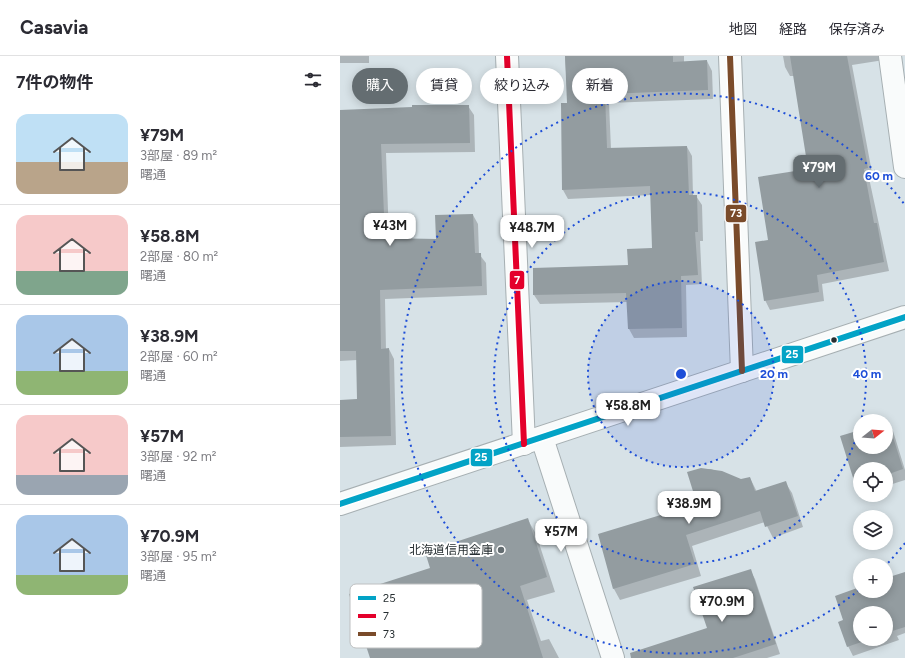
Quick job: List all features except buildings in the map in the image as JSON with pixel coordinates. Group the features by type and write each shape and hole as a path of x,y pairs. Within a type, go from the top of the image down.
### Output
{"street":[{"path":"507,56 533,441 613,658"},
{"path":"730,56 742,371"},
{"path":"890,56 905,167"},
{"path":"340,504 905,316"}],"transit line":[{"name":"7","path":"507,56 524,444"},
{"name":"73","path":"730,56 742,371"},
{"name":"25","path":"340,504 905,317"}],"place":[{"name":"北海道信用金庫","path":"501,550"}]}
